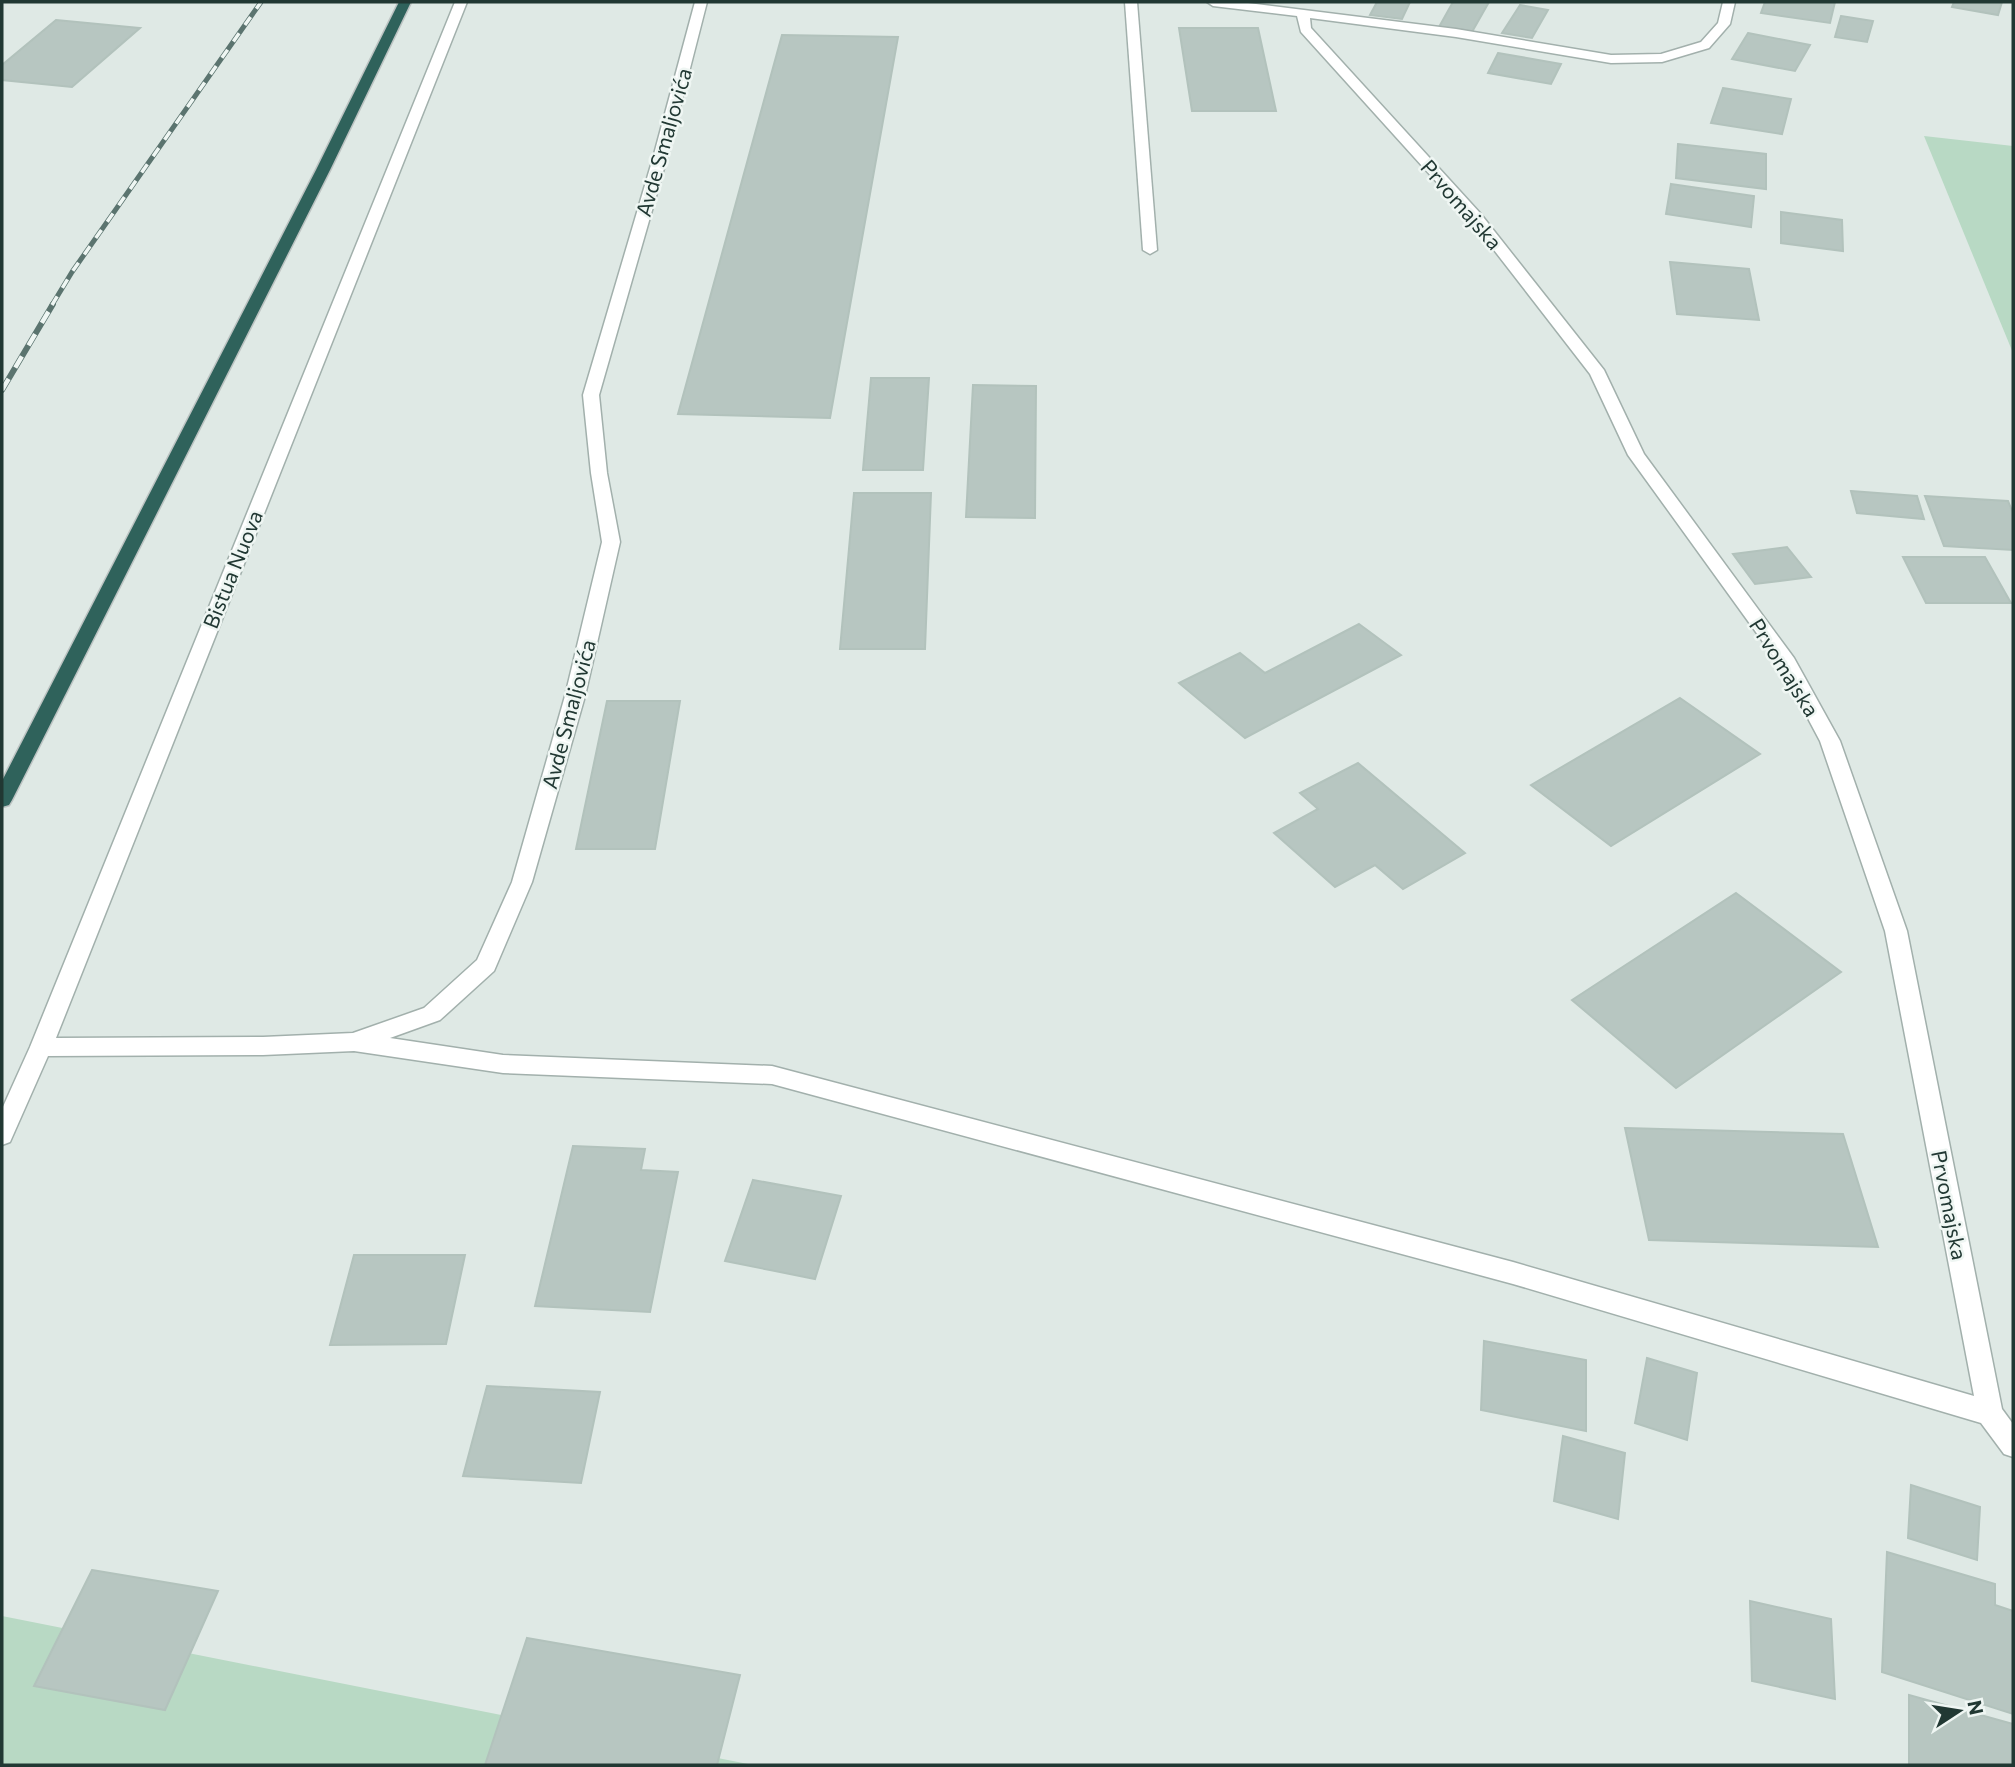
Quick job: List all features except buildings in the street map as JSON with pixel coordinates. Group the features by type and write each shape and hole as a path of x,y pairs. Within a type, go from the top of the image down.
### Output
{"highway":[{"path":"2,800 323,170 405,2"}],"street":[{"name":"Bistua Nuova","path":"2,1135 41,1047 461,2"},
{"name":"Avde Smaljovića","path":"41,1047 263,1046 354,1042 432,1014 486,965 522,882 575,696 611,542 599,473 591,395 660,158 701,2"},
{"path":"1131,2 1150,250"},
{"path":"1213,2 1456,33 1611,59 1662,58 1705,46 1724,23 1729,2"},
{"name":"Prvomajska","path":"1303,13 1305,29 1475,216 1598,373 1636,455 1787,662 1830,741 1896,931 1990,1413 2013,1445"},
{"path":"354,1042 503,1064 772,1075 1513,1273 1990,1413"}],"green space":[{"path":"1924,136 2013,146 2013,353"},
{"path":"2,1616 753,1765 2,1765"}],"railway":[{"path":"52,305 72,272 261,2"},
{"path":"2,390 53,304"}]}
